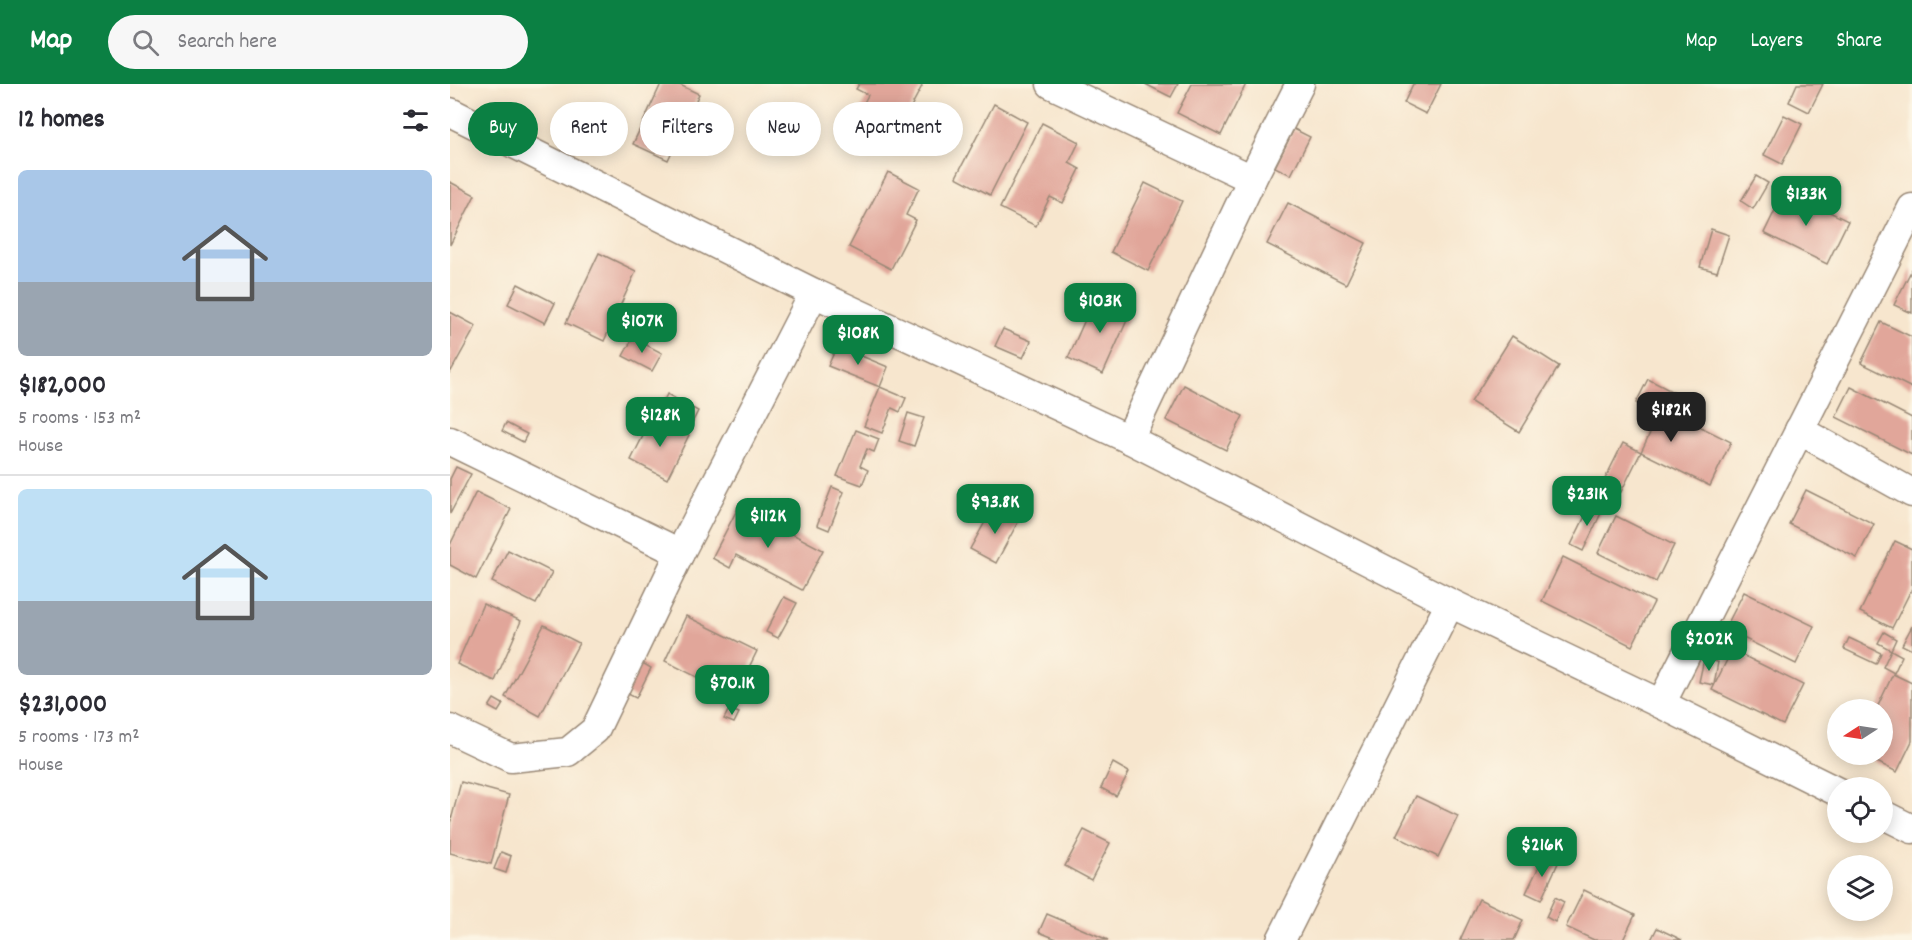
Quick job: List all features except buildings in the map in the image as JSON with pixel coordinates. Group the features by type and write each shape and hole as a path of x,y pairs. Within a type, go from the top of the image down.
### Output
{"street":[{"path":"1051,84 1252,179"},
{"path":"1129,440 1252,179 1300,84"},
{"path":"450,112 814,293 1129,440 1450,603 1827,787"},
{"path":"1661,704 1912,208"},
{"path":"450,729 511,758 568,752 595,730 680,553 814,293"},
{"path":"1799,430 1912,493"},
{"path":"450,441 680,553"},
{"path":"1281,940 1450,603"},
{"path":"1893,820 1912,829"}]}
